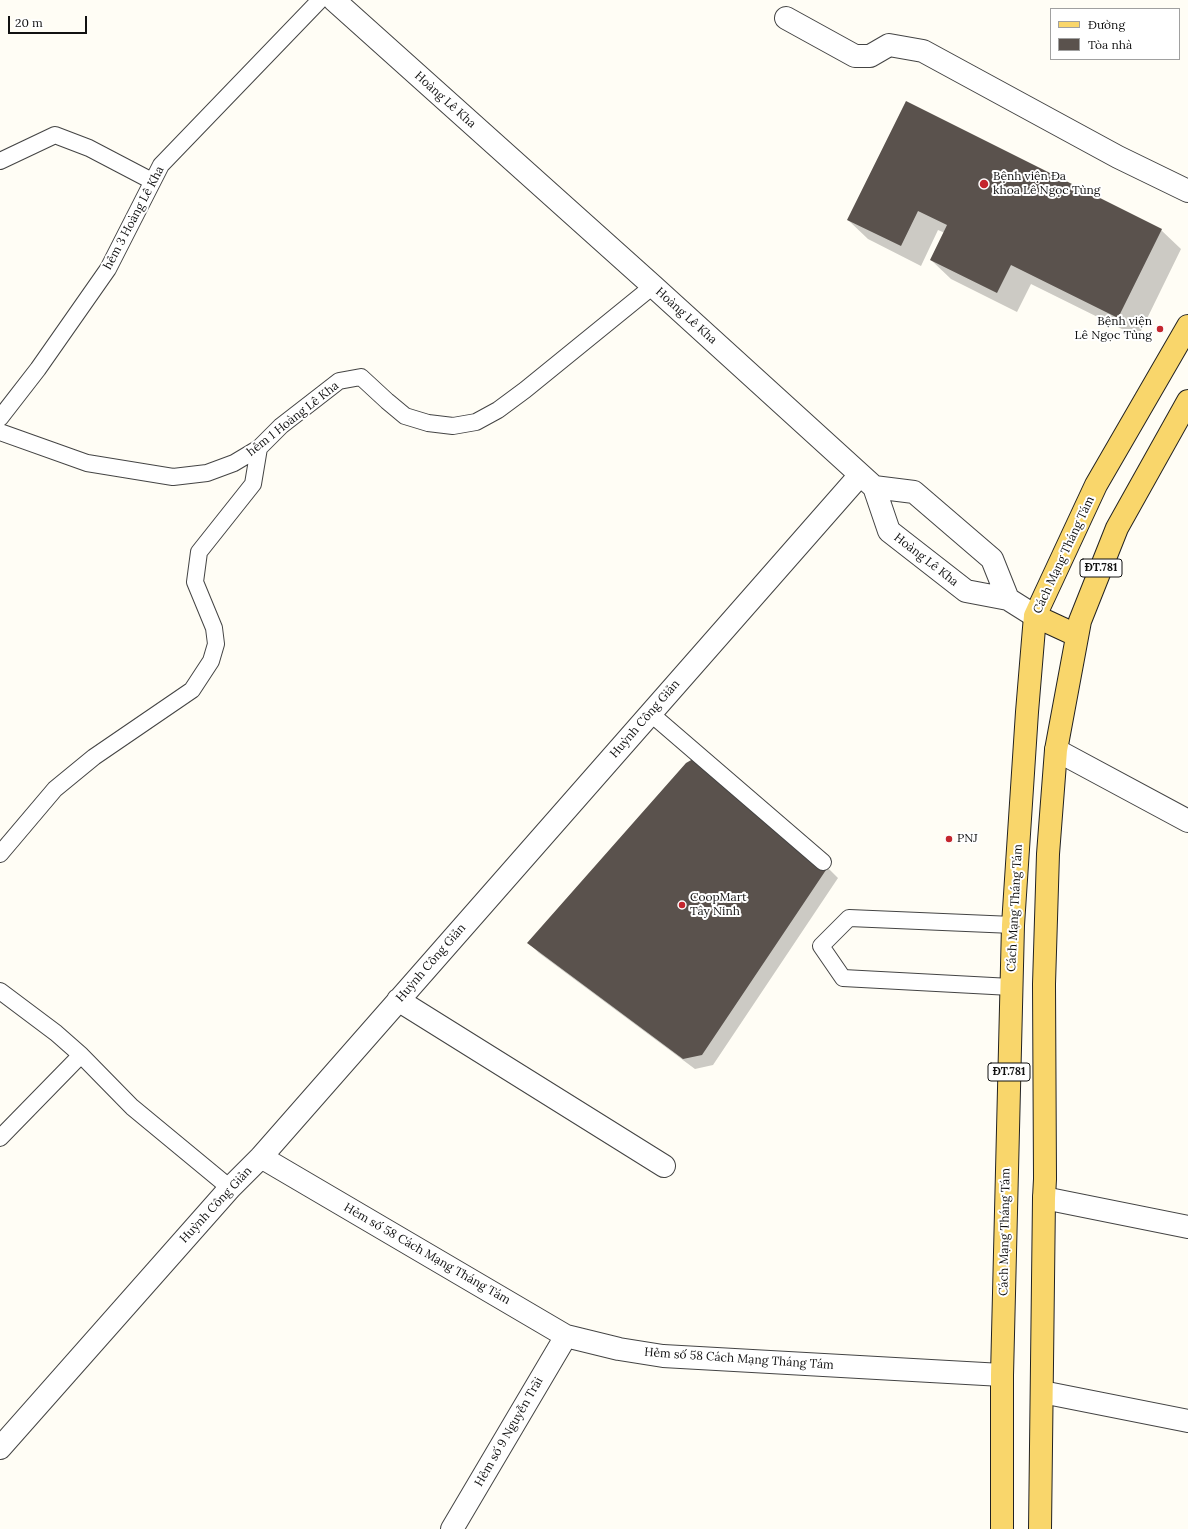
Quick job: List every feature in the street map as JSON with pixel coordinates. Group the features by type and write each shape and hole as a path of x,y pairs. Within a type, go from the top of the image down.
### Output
{"main road":[{"name":"Cách Mạng Tháng Tám","path":"1002,1529 1002,1375 1013,925 1025,736 1035,616 1096,486 1188,326"},
{"name":"ĐT.781","path":"1040,1529 1045,1179 1045,976 1048,854 1056,750 1076,635 1080,620 1117,528 1188,401"},
{"path":"1035,616 1076,635"},
{"path":"1025,736 1056,750"}],"street":[{"name":"Hoàng Lê Kha","path":"334,0 653,286 867,481 889,531 966,591 1008,599 1035,616"},
{"path":"786,18 855,56 870,56 889,45 923,51 1118,158 1188,191"},
{"path":"867,481 914,492 992,559 1008,599"},
{"name":"Huỳnh Công Giản","path":"0,1448 230,1188 261,1157 650,713 867,481"},
{"path":"1056,750 1188,821"},
{"path":"398,1000 664,1166"},
{"name":"Hẻm số 58 Cách Mạng Tháng Tám","path":"261,1157 566,1336 619,1349 663,1356 1002,1375"},
{"path":"1044,1198 1188,1227"},
{"name":"Hẻm số 9 Nguyễn Trãi","path":"452,1529 566,1336"},
{"path":"1042,1392 1188,1421"}],"lane":[{"name":"hẻm 3 Hoàng Lê Kha","path":"0,418 38,369 108,269 160,165 320,0"},
{"path":"0,161 55,135 88,148 152,181"},
{"name":"hẻm 1 Hoàng Lê Kha","path":"0,432 87,463 173,477 207,473 234,463 259,448 281,426 339,381 361,377 406,416 428,423 453,426 476,422 498,410 525,390 653,286"},
{"path":"0,854 55,789 94,757 192,690 211,660 216,644 214,628 195,582 199,552 253,484 259,448"},
{"path":"650,713 822,862"},
{"path":"1011,987 843,978 821,946 849,918 1013,925"},
{"path":"0,991 56,1033 81,1055 132,1106 230,1188"},
{"path":"0,1138 81,1055"}],"building":[{"name":"Bệnh viện Đa khoa Lê Ngọc Tùng","path":"906,101 1162,229 1118,318 1011,265 997,293 930,260 947,225 918,211 901,246 847,220"},
{"name":"CoopMart Tây Ninh","path":"693,759 828,867 702,1055 683,1059 527,943 686,763"}],"place":[{"name":"Bệnh viện Đa khoa Lê Ngọc Tùng","path":"984,184"},
{"name":"Bệnh viện Lê Ngọc Tùng","path":"1160,329"},
{"name":"PNJ","path":"949,839"},
{"name":"CoopMart Tây Ninh","path":"682,905"}]}
